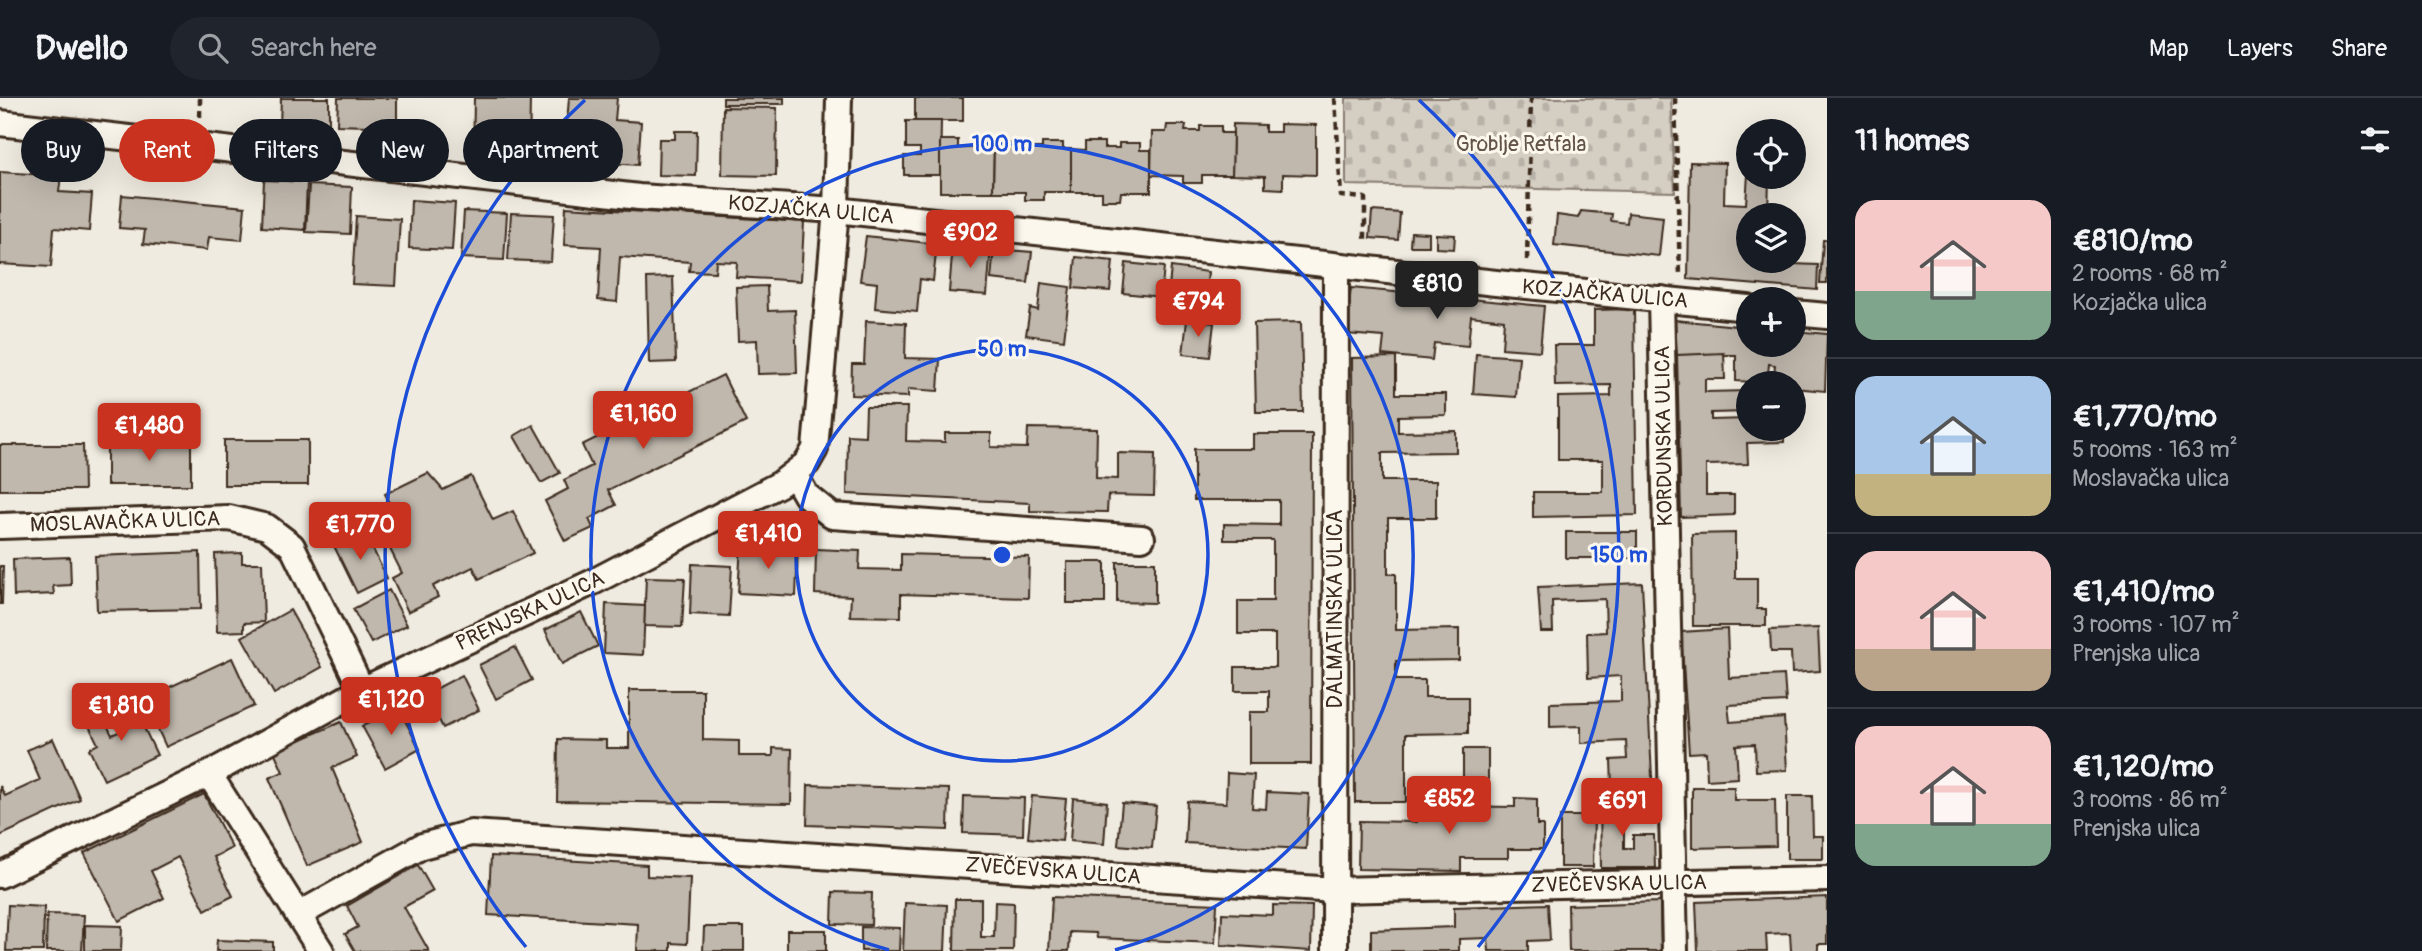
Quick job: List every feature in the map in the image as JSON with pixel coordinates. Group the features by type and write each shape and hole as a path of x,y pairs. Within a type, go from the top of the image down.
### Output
{"street":[{"name":"PRENJSKA ULICA","path":"0,875 209,774 362,690 593,582 794,474 807,463 815,449 836,210 839,98"},
{"name":"KOZJAČKA ULICA","path":"0,123 625,195 836,210 1336,266 1736,307"},
{"name":"DALMATINSKA ULICA","path":"1335,951 1336,266"},
{"name":"KORDUNSKA ULICA","path":"1661,299 1675,951"},
{"path":"1806,314 1827,316"},
{"path":"794,474 806,495 832,516 1142,538"},
{"name":"MOSLAVAČKA ULICA","path":"0,526 229,518 267,527 292,546 362,690"},
{"path":"209,774 321,951"},
{"name":"ZVEČEVSKA ULICA","path":"298,915 422,846 471,833 1335,890 1827,879"}],"path":[{"path":"1335,98 1341,196 1365,198 1365,247"},
{"path":"1527,264 1531,98"},
{"path":"1675,98 1680,281"}],"green space":[{"name":"Groblje Retfala","path":"1346,98 1671,98 1675,192 1346,185"}],"building":[{"path":"281,98 329,98 329,119 280,119"},
{"path":"338,98 397,98 397,119 356,119 356,126 342,125 342,119 337,119"},
{"path":"474,98 530,98 530,119 474,119"},
{"path":"569,98 617,98 615,119 567,119"},
{"path":"723,98 784,98 784,104 723,104"},
{"path":"915,98 963,98 963,121 915,121"},
{"path":"723,107 777,108 776,176 722,175"},
{"path":"623,121 641,122 638,165 623,164"},
{"path":"906,121 941,121 940,175 904,175 904,156 920,156 920,148 906,148"},
{"path":"1233,124 1265,125 1265,132 1280,132 1280,124 1316,125 1316,175 1283,174 1283,189 1265,188 1265,176 1232,175"},
{"path":"1167,125 1186,125 1185,131 1200,131 1200,126 1221,126 1221,133 1233,133 1232,175 1202,175 1202,183 1183,183 1183,176 1151,175 1152,132 1166,132"},
{"path":"675,131 697,131 696,176 658,175 659,139 675,139"},
{"path":"940,140 958,140 958,148 974,148 974,141 994,141 993,192 940,192"},
{"path":"1008,142 1027,142 1027,148 1042,148 1042,143 1063,143 1063,149 1071,149 1071,192 1044,192 1044,200 1025,200 1025,192 993,192 994,149 1008,149"},
{"path":"1085,142 1104,142 1104,148 1119,148 1119,143 1140,143 1140,150 1151,150 1151,192 1121,192 1120,200 1102,200 1102,192 1071,192 1071,149 1085,150"},
{"path":"1690,162 1725,163 1724,203 1736,204 1736,273 1806,273 1806,265 1818,265 1817,290 1688,279"},
{"path":"0,172 21,173 21,182 60,182 59,192 92,194 89,231 54,228 51,267 0,264"},
{"path":"264,182 307,182 305,230 262,227"},
{"path":"309,185 352,187 350,234 306,232"},
{"path":"1747,189 1769,189 1768,203 1746,203"},
{"path":"122,195 245,207 242,240 209,237 207,250 143,244 145,230 119,228"},
{"path":"411,200 455,203 452,250 409,248"},
{"path":"566,207 804,222 801,281 736,277 737,262 716,261 715,272 689,271 690,262 620,257 617,302 598,300 601,247 564,245"},
{"path":"464,211 507,213 504,260 461,258"},
{"path":"1372,211 1400,213 1398,240 1370,238"},
{"path":"1581,211 1612,214 1611,221 1627,223 1628,213 1663,217 1659,256 1554,245 1557,215 1578,218"},
{"path":"511,213 554,215 551,262 508,260"},
{"path":"356,216 400,219 396,286 352,284"},
{"path":"1411,232 1429,233 1429,246 1410,246"},
{"path":"1436,234 1455,235 1454,249 1436,248"},
{"path":"866,236 937,244 933,281 920,279 917,312 875,308 877,283 860,281"},
{"path":"1823,240 1827,240 1827,283 1820,283"},
{"path":"953,244 991,247 987,295 949,292"},
{"path":"994,249 1032,252 1028,283 991,279"},
{"path":"1076,257 1113,261 1110,291 1073,288"},
{"path":"1126,263 1164,267 1161,297 1123,293"},
{"path":"1171,267 1208,272 1205,302 1168,298"},
{"path":"673,277 676,362 649,363 647,278"},
{"path":"1041,283 1070,287 1064,340 1026,335 1030,308 1038,310"},
{"path":"767,286 768,311 795,310 797,373 758,374 757,340 738,341 736,287"},
{"path":"1351,288 1544,306 1540,351 1502,348 1504,320 1471,316 1468,346 1434,343 1432,360 1382,355 1384,337 1346,334"},
{"path":"1634,309 1637,515 1533,517 1533,492 1603,492 1603,460 1558,460 1558,397 1611,396 1611,385 1555,386 1554,345 1594,345 1594,310"},
{"path":"1187,320 1214,323 1210,357 1183,354"},
{"path":"1675,320 1736,326 1736,355 1677,355"},
{"path":"866,321 906,323 905,358 940,359 938,391 908,389 908,397 851,395 852,364 864,364"},
{"path":"1301,322 1303,412 1256,412 1254,323"},
{"path":"1806,332 1827,334 1825,391 1806,389 1806,371 1774,371 1775,365 1769,364 1768,371 1736,371 1736,357 1806,357"},
{"path":"1724,353 1725,379 1705,379 1705,392 1736,391 1736,412 1711,413 1711,420 1736,419 1736,441 1784,441 1747,443 1748,464 1706,465 1706,495 1734,495 1734,515 1681,517 1677,355"},
{"path":"1476,354 1519,357 1516,397 1473,394"},
{"path":"1396,357 1396,394 1446,394 1446,415 1398,416 1398,432 1456,431 1456,452 1382,453 1382,481 1436,481 1436,518 1388,518 1388,574 1396,574 1396,630 1459,629 1459,660 1396,661 1396,680 1425,680 1425,697 1468,697 1468,733 1406,734 1406,802 1355,802 1352,358"},
{"path":"723,375 746,422 608,490 616,505 589,519 593,528 565,541 545,501 568,489 564,480 592,466 582,445"},
{"path":"866,407 907,407 906,441 945,442 945,433 991,433 991,447 1027,448 1028,428 1097,429 1096,478 1118,479 1118,453 1155,454 1154,496 1108,495 1107,512 1030,511 1030,503 847,494 848,435 865,436"},
{"path":"533,425 560,473 541,483 514,436"},
{"path":"1253,434 1312,434 1311,764 1249,764 1249,712 1269,712 1269,691 1235,691 1235,667 1275,667 1275,634 1238,634 1238,601 1273,601 1273,540 1224,540 1224,524 1279,525 1279,500 1194,500 1194,449 1253,449"},
{"path":"107,440 191,440 191,485 107,485"},
{"path":"224,440 308,440 308,485 224,485"},
{"path":"0,445 83,445 84,490 0,490"},
{"path":"428,473 443,490 471,476 493,520 513,511 533,553 479,579 473,567 433,586 438,597 408,612 392,578 402,573 381,531 399,522 385,494"},
{"path":"364,531 387,578 357,593 334,546"},
{"path":"1566,532 1637,532 1637,558 1566,558"},
{"path":"1735,533 1735,578 1757,578 1757,609 1766,609 1766,626 1693,626 1692,534"},
{"path":"741,545 798,548 796,596 738,593"},
{"path":"816,549 860,551 859,569 901,570 901,554 1029,557 1028,598 901,594 901,617 850,616 851,596 815,594"},
{"path":"200,552 201,609 97,611 95,556"},
{"path":"242,553 242,563 262,563 264,622 244,623 244,631 217,632 215,554"},
{"path":"70,557 71,585 53,586 54,594 14,596 13,559"},
{"path":"1067,562 1105,562 1105,603 1067,603"},
{"path":"1117,562 1155,562 1155,603 1117,602"},
{"path":"692,564 732,566 729,616 690,614"},
{"path":"0,566 3,566 2,604 0,604"},
{"path":"646,577 685,578 682,627 644,626"},
{"path":"1642,583 1653,796 1625,797 1624,785 1612,786 1611,760 1627,759 1626,741 1581,743 1581,726 1550,727 1550,703 1621,701 1621,676 1588,678 1587,633 1606,632 1605,599 1552,601 1553,632 1541,632 1538,587"},
{"path":"389,590 407,625 371,643 353,609"},
{"path":"606,604 645,606 643,655 604,653"},
{"path":"290,610 322,667 274,694 242,637"},
{"path":"581,612 598,646 562,664 545,630"},
{"path":"1818,628 1820,671 1792,673 1791,652 1771,652 1770,630"},
{"path":"1727,629 1729,678 1784,675 1786,702 1728,705 1730,722 1784,718 1787,770 1756,771 1755,744 1736,745 1738,778 1707,780 1706,752 1689,753 1681,632"},
{"path":"515,647 532,680 496,699 479,665"},
{"path":"232,658 254,706 166,747 144,699"},
{"path":"462,675 479,710 443,728 426,694"},
{"path":"629,690 703,690 703,740 739,741 739,756 773,756 773,748 792,749 791,804 557,801 558,739 606,740 606,748 629,748"},
{"path":"130,698 157,755 104,780 89,749 98,744 89,726 104,719 112,735 125,729 113,705"},
{"path":"398,707 420,749 385,768 362,726"},
{"path":"341,722 357,757 332,768 363,842 307,866 269,778 283,772 274,751"},
{"path":"53,739 80,799 0,836 0,786 5,796 40,780 27,750"},
{"path":"1463,749 1488,749 1488,796 1463,796"},
{"path":"1227,773 1254,775 1252,808 1266,809 1267,792 1309,794 1306,849 1185,843 1187,801 1226,803"},
{"path":"808,785 949,789 948,830 807,825"},
{"path":"1692,787 1734,787 1734,800 1775,800 1776,846 1692,848"},
{"path":"204,794 232,848 214,857 233,896 205,910 178,857 151,871 164,898 119,921 84,853"},
{"path":"1417,794 1436,794 1436,806 1515,807 1515,798 1537,799 1537,825 1543,825 1543,849 1508,849 1508,858 1461,858 1461,871 1358,869 1359,821 1417,822"},
{"path":"1600,794 1624,794 1624,848 1633,848 1633,835 1654,835 1655,868 1601,868"},
{"path":"964,796 1024,798 1023,835 963,833"},
{"path":"1032,796 1066,799 1062,841 1028,838"},
{"path":"1787,796 1812,796 1813,836 1823,836 1823,859 1787,859"},
{"path":"1073,798 1107,802 1104,844 1070,841"},
{"path":"1122,803 1156,806 1152,848 1118,845"},
{"path":"1560,816 1594,816 1593,867 1560,867"},
{"path":"491,856 647,865 647,876 690,878 687,944 671,943 671,951 637,951 638,924 488,915"},
{"path":"418,865 433,891 404,907 429,951 355,951 345,934 358,927 347,906"},
{"path":"833,892 872,893 871,925 832,924"},
{"path":"1052,897 1217,904 1215,943 1097,938 1096,933 1070,932 1069,951 1049,951"},
{"path":"1827,897 1827,944 1818,944 1818,951 1791,951 1790,933 1766,934 1767,951 1698,951 1696,902"},
{"path":"955,899 981,899 981,937 994,937 995,902 1014,903 1013,951 954,951"},
{"path":"1660,902 1661,951 1569,951 1568,905"},
{"path":"905,903 947,905 945,951 903,951"},
{"path":"1548,904 1550,940 1528,941 1528,951 1489,951 1488,938 1459,939 1459,951 1371,951 1371,930 1454,927 1454,907"},
{"path":"8,905 44,907 43,951 6,951"},
{"path":"1273,905 1312,906 1311,951 1221,945 1222,913 1273,915"},
{"path":"47,914 84,915 82,951 46,951"},
{"path":"85,925 122,926 121,951 85,951"},
{"path":"704,927 744,927 744,951 703,951"},
{"path":"861,927 900,928 899,951 861,951"},
{"path":"787,930 826,930 826,951 787,951"},
{"path":"217,940 273,942 273,951 216,951"}]}
